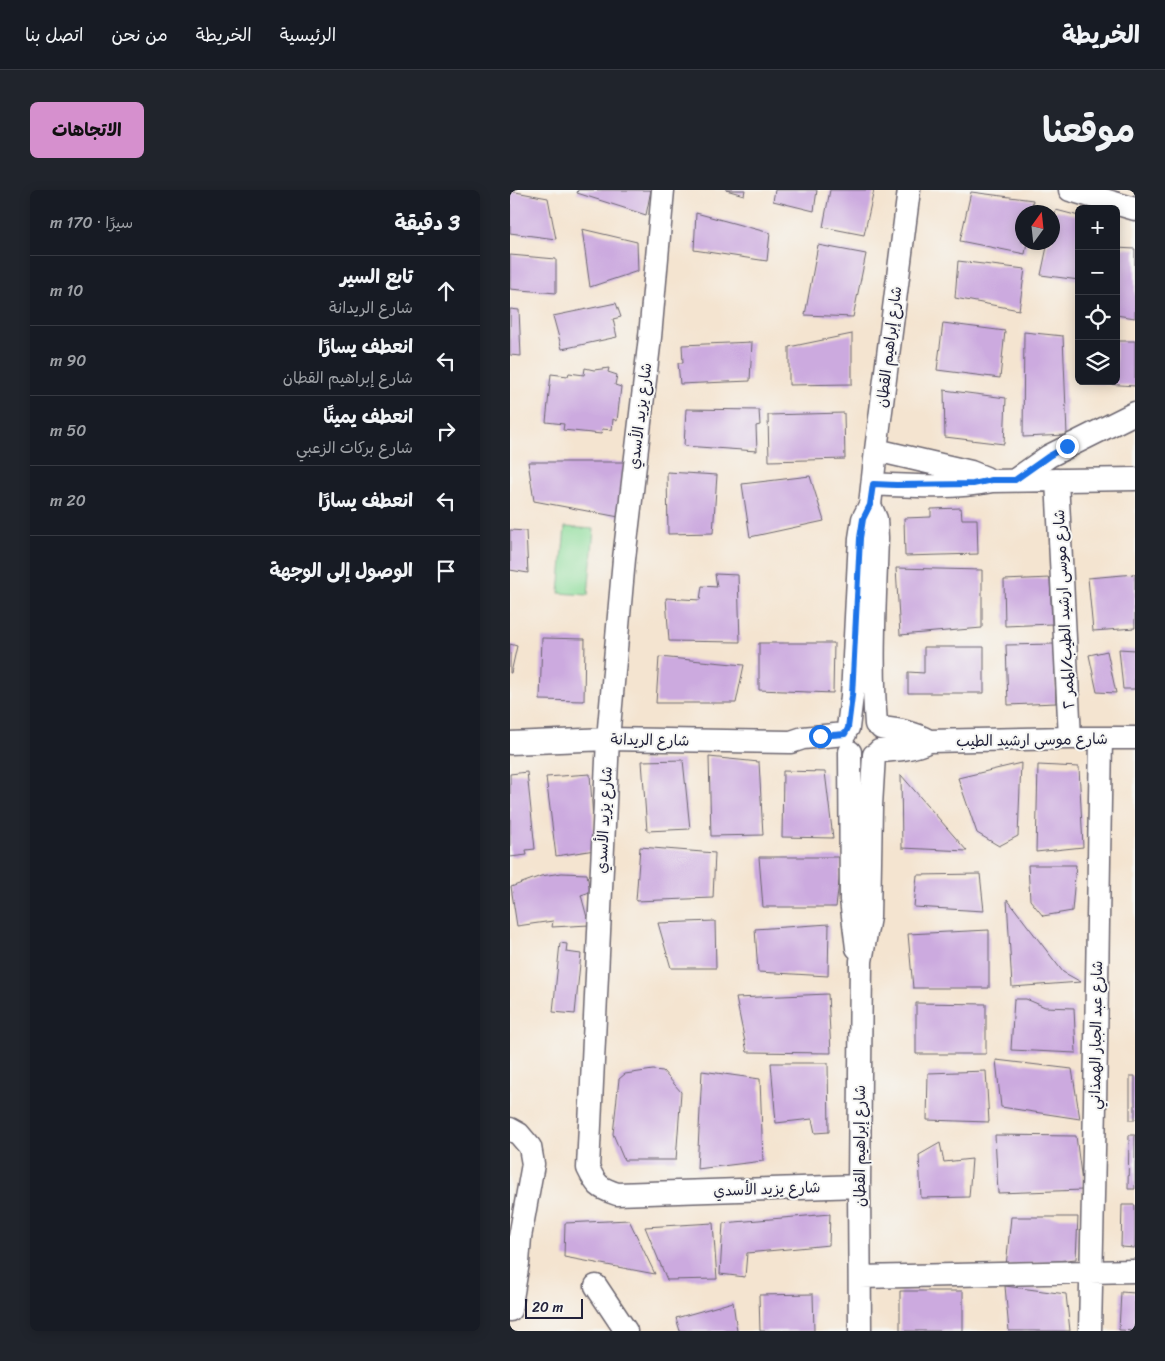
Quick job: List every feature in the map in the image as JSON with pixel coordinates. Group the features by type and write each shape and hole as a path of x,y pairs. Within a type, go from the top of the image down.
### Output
{"street":[{"name":"شارع يزيد الأسدي","path":"663,190 650,336 624,559 608,739 588,1168 594,1181 603,1190 616,1194 859,1186"},
{"name":"شارع إبراهيم القطان","path":"878,726 874,699 874,671 878,538 872,494 909,190"},
{"path":"1079,191 1135,209"},
{"path":"1015,480 1049,456 1135,413"},
{"path":"876,450 971,472 992,480"},
{"path":"872,494 919,485 973,484 992,480 1135,479"},
{"name":"شارع موسى ارشيد الطيب/الممر ٢","path":"1057,480 1070,738"},
{"name":"شارع إبراهيم القطان","path":"861,961 856,943 851,900 851,773 848,741 860,538 863,519 872,494"},
{"path":"858,720 864,720 878,726 883,734 883,740 882,746 877,753 868,758 855,756 848,741 858,720"},
{"name":"شارع موسى ارشيد الطيب","path":"878,726 919,735 929,742"},
{"name":"شارع الريدانة","path":"510,742 608,739 791,742 804,738 848,741"},
{"name":"شارع عبد الجبار الهمذاني","path":"1090,1331 1096,1095 1101,738"},
{"name":"شارع موسى ارشيد الطيب","path":"877,753 921,746 929,742 1135,738"},
{"name":"شارع إبراهيم القطان","path":"860,1331 861,961 869,917 870,806 877,753"},
{"path":"510,1129 519,1134 530,1147 533,1164 514,1263 510,1310"},
{"path":"860,1277 1135,1271"},
{"path":"596,1286 626,1331"}],"green space":[{"path":"565,527 594,529 588,595 559,593"}],"building":[{"path":"578,190 651,190 646,215 577,193"},
{"path":"726,190 745,190 744,195"},
{"path":"775,190 817,190 814,211 773,201"},
{"path":"830,190 874,190 864,235 823,227"},
{"path":"510,191 548,198 556,239 510,233"},
{"path":"971,192 1033,200 1032,205 1015,205 1015,250 1026,250 1025,254 960,241"},
{"path":"1060,211 1075,215 1075,279 1041,275 1046,250 1060,250"},
{"path":"696,213 770,233 767,261 694,250"},
{"path":"582,229 637,242 638,271 590,287"},
{"path":"818,245 866,254 853,317 805,315"},
{"path":"1120,248 1135,249 1135,318 1120,316"},
{"path":"510,255 556,259 556,293 510,289"},
{"path":"958,261 1025,269 1019,310 955,298"},
{"path":"616,303 621,317 613,319 617,337 562,349 553,316"},
{"path":"510,309 519,310 521,356 510,355"},
{"path":"943,323 1005,331 1000,378 937,370"},
{"path":"1024,332 1063,336 1067,435 1023,437"},
{"path":"852,334 852,384 789,385 789,347"},
{"path":"1120,341 1135,341 1135,386 1120,385"},
{"path":"752,342 750,381 680,384 678,363 683,363 682,345"},
{"path":"585,368 594,370 609,368 608,372 617,375 615,385 621,387 617,421 613,419 612,430 602,429 601,434 563,430 564,424 546,422 551,374 568,376 569,373 584,375"},
{"path":"944,390 1006,398 1004,444 945,437"},
{"path":"686,409 759,410 760,425 756,426 757,451 684,446"},
{"path":"844,413 845,459 769,461 768,415"},
{"path":"528,462 625,462 619,517 534,501"},
{"path":"667,472 717,475 713,533 668,534"},
{"path":"810,476 824,521 750,537 742,484"},
{"path":"961,508 962,519 977,519 978,554 905,556 904,518 931,517 931,509"},
{"path":"510,530 526,531 528,573 510,570"},
{"path":"896,568 982,570 982,628 900,635"},
{"path":"715,574 738,575 740,642 669,641 666,598 700,600 702,586 717,587"},
{"path":"1135,574 1135,628 1093,631 1088,578"},
{"path":"1050,578 1052,624 1005,626 1004,580"},
{"path":"542,638 585,639 584,701 540,700"},
{"path":"759,643 834,643 833,693 759,690"},
{"path":"510,644 517,646 511,673 510,673"},
{"path":"1054,644 1056,703 1008,705 1006,645"},
{"path":"924,647 984,647 984,693 908,693 908,672 924,673"},
{"path":"1119,649 1135,650 1135,689 1123,689"},
{"path":"1107,651 1116,693 1097,692 1089,655"},
{"path":"659,657 744,665 736,703 656,703"},
{"path":"709,757 759,762 763,835 711,836"},
{"path":"683,760 690,829 647,831 642,761"},
{"path":"1021,763 1018,836 999,846 977,833 958,778"},
{"path":"1038,765 1079,767 1083,847 1036,852"},
{"path":"783,771 825,772 833,838 782,837"},
{"path":"527,772 535,849 526,850 527,855 510,857 510,774"},
{"path":"590,774 595,850 556,856 546,777"},
{"path":"901,775 967,851 902,848"},
{"path":"640,847 715,853 713,898 636,901"},
{"path":"759,857 842,857 836,907 763,907"},
{"path":"1028,865 1076,865 1072,911 1043,916 1030,900"},
{"path":"562,873 587,874 590,892 581,895 589,925 552,927 553,921 517,926 511,887 541,876"},
{"path":"980,874 984,911 914,907 917,875"},
{"path":"1007,899 1063,972 1081,982 1012,987"},
{"path":"715,921 716,968 671,968 658,923"},
{"path":"829,924 828,976 758,972 755,929"},
{"path":"989,930 989,988 913,988 908,934"},
{"path":"560,943 567,944 566,952 581,954 575,1014 553,1012"},
{"path":"828,994 831,1053 747,1052 736,998"},
{"path":"1014,999 1026,999 1045,1007 1074,1008 1076,1053 1011,1050"},
{"path":"916,1003 986,1004 986,1054 916,1054"},
{"path":"996,1060 1072,1069 1080,1119 1001,1107"},
{"path":"771,1063 828,1063 829,1132 815,1133 812,1119 776,1123"},
{"path":"653,1070 663,1071 681,1092 676,1160 624,1160 613,1134 619,1079 625,1074"},
{"path":"702,1071 760,1079 763,1161 697,1169"},
{"path":"986,1071 989,1122 927,1120 928,1073"},
{"path":"1130,1076 1135,1076 1135,1120 1130,1120"},
{"path":"995,1135 1076,1136 1083,1190 998,1193"},
{"path":"1129,1135 1135,1135 1135,1189 1128,1189"},
{"path":"940,1143 944,1162 972,1159 969,1197 921,1198 919,1155"},
{"path":"1122,1205 1135,1205 1135,1248 1121,1247"},
{"path":"830,1214 829,1245 747,1253 745,1277 720,1274 723,1223"},
{"path":"1011,1217 1078,1217 1076,1259 1006,1266"},
{"path":"629,1220 655,1274 564,1257 565,1223"},
{"path":"713,1223 717,1279 667,1280 645,1227"},
{"path":"1005,1286 1066,1294 1070,1331 1009,1331"},
{"path":"900,1291 963,1291 963,1331 900,1331"},
{"path":"1121,1292 1135,1293 1135,1331 1119,1330"},
{"path":"813,1294 814,1331 760,1331 759,1295"},
{"path":"733,1302 737,1331 680,1331 676,1318"}],"route":[{"path":"820,736 845,734 848,728 852,696 860,538 863,519 870,505 873,484 973,484 992,480 1015,480 1067,446"}]}
